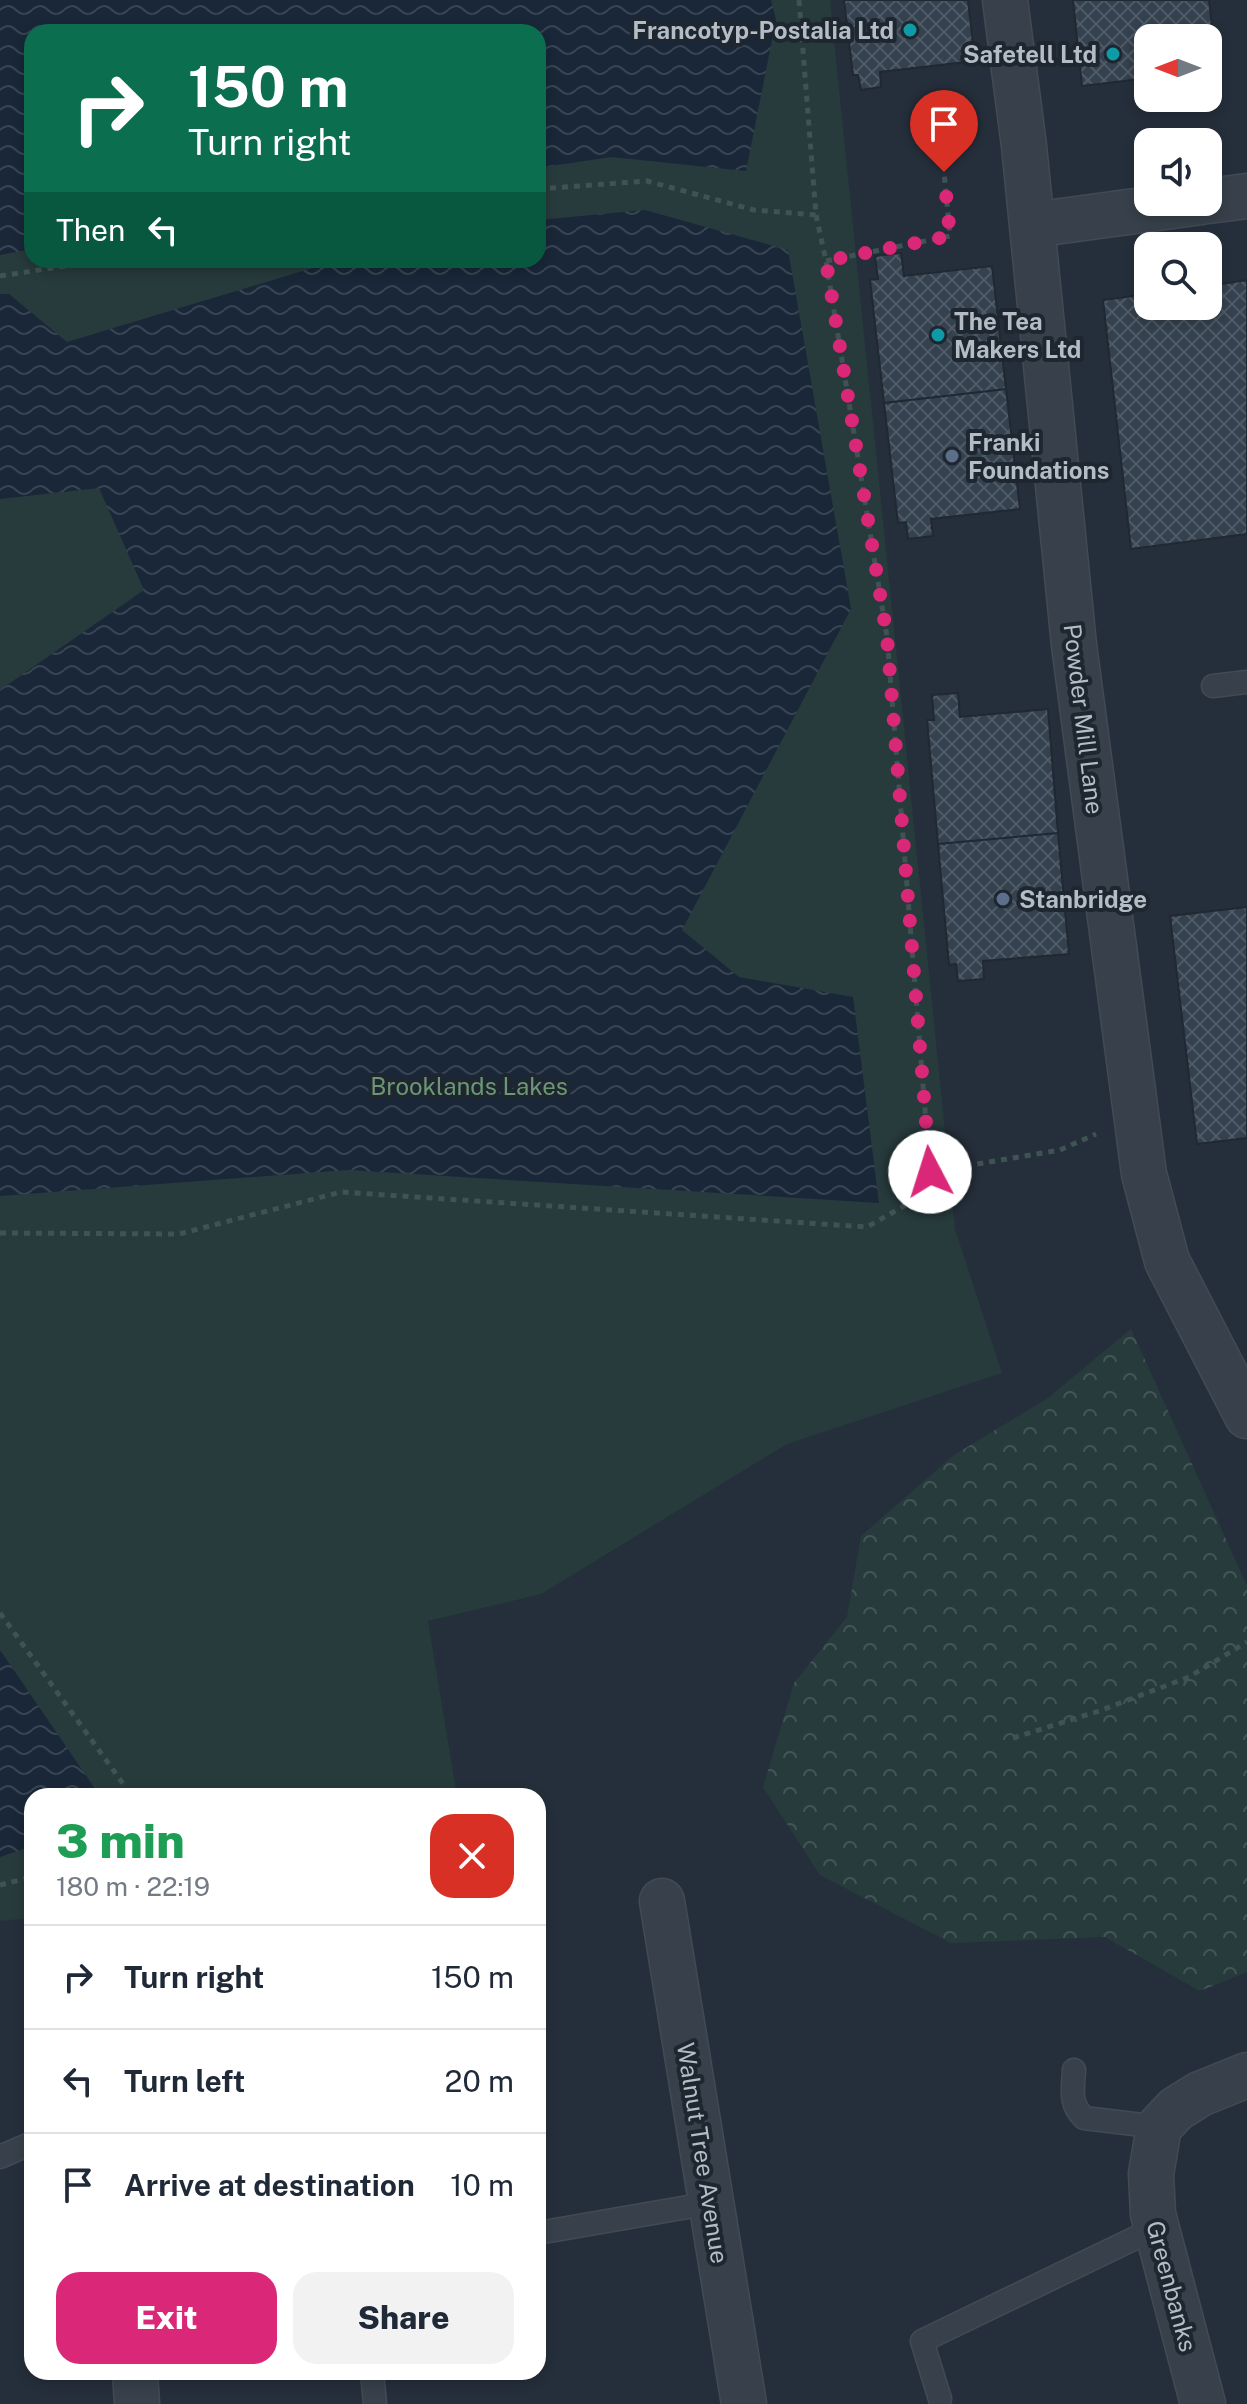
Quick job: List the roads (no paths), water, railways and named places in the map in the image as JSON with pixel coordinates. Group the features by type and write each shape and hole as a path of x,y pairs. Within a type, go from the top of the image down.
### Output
{"street":[{"name":"Powder Mill Lane","path":"1005,0 1032,225 1074,645 1144,1174 1167,1261 1247,1416"},
{"path":"1222,199 1247,196"},
{"path":"1032,225 1134,211"},
{"name":"Walnut Tree Avenue","path":"662,1901 744,2404"},
{"path":"1159,2127 1176,2109 1200,2094 1247,2075"},
{"name":"Greenbanks","path":"1159,2127 1151,2174 1153,2214 1203,2404"},
{"path":"136,2380 137,2404"}],"lane":[{"path":"1213,686 1247,682"},
{"path":"1074,2070 1072,2098 1076,2110 1084,2118 1159,2127"},
{"path":"0,2157 24,2146"},
{"path":"546,2232 711,2203"},
{"path":"940,2399 922,2341 1156,2228"},
{"path":"373,2380 375,2404"}],"water":[{"path":"0,0 771,0 776,20 746,171 611,157 546,167 546,24 24,24 24,250 0,255"},
{"path":"645,210 788,250 851,609 682,930 739,977 853,997 879,1203 348,1170 0,1196 0,690 144,590 99,488 0,499 0,294 9,294 67,342 312,268 546,268 546,219"},
{"path":"0,1650 95,1788 24,1788 24,1849 0,1857"}],"place":[{"name":"Francotyp-Postalia Ltd","path":"910,30"},
{"name":"Safetell Ltd","path":"1113,54"},
{"name":"The Tea Makers Ltd","path":"938,335"},
{"name":"Franki Foundations","path":"952,456"},
{"name":"Stanbridge","path":"1003,899"}],"park label":[{"name":"Brooklands Lakes","path":"469,1086"}]}
